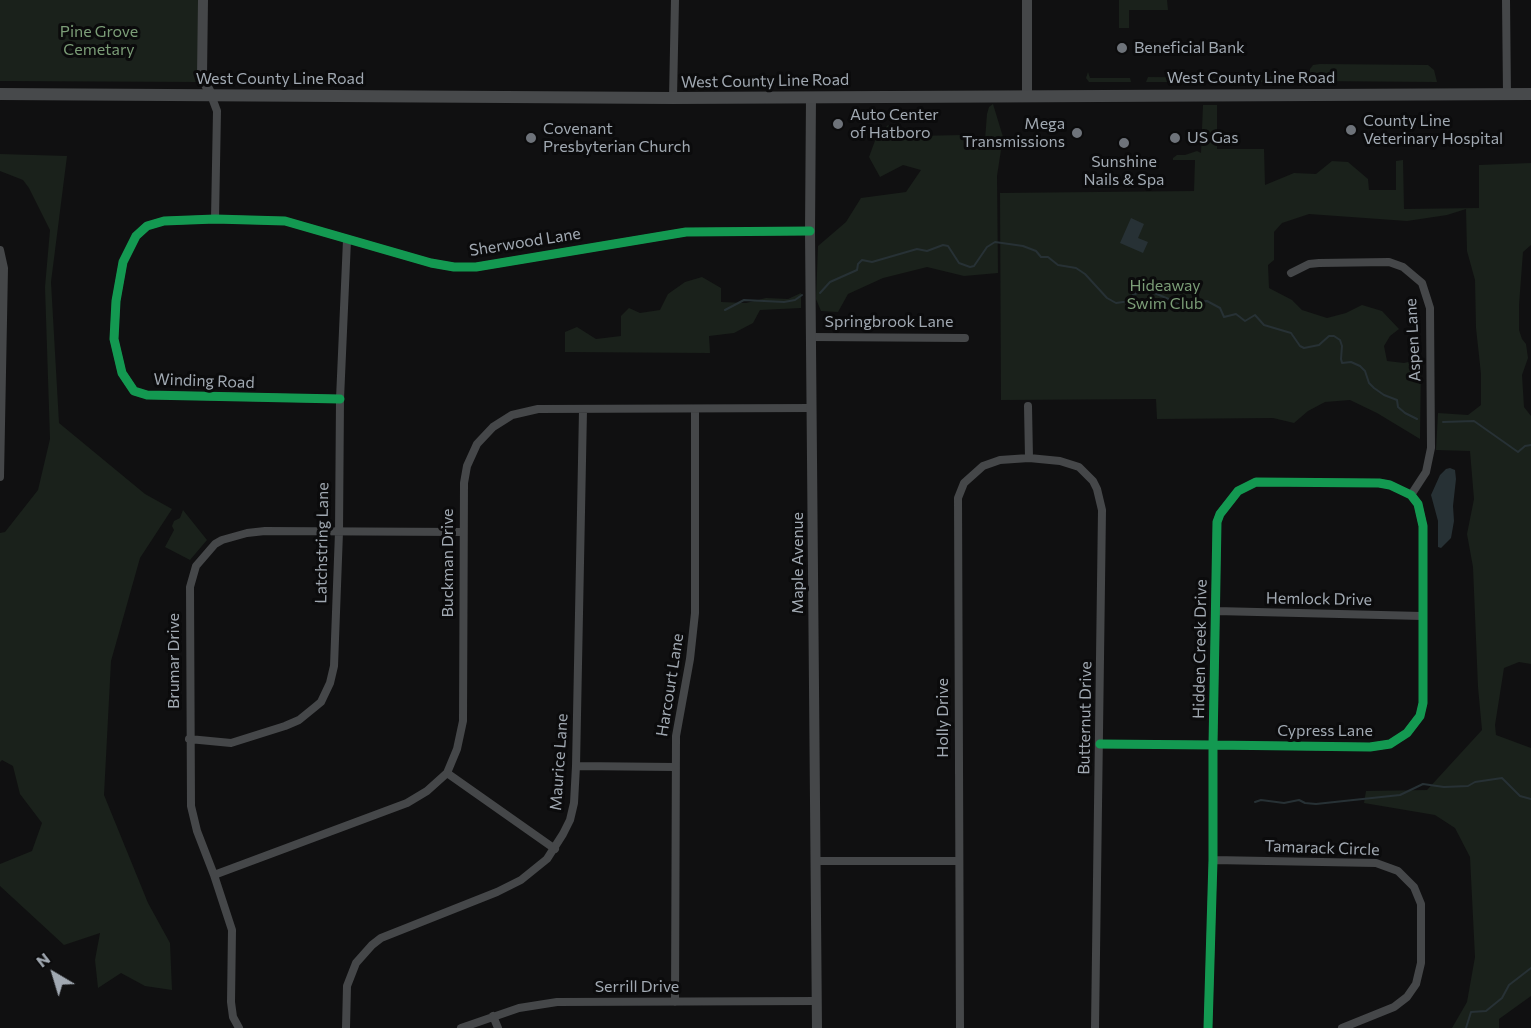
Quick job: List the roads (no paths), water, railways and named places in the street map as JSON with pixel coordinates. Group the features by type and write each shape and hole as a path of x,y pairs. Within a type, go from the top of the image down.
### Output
{"main road":[{"name":"West County Line Road","path":"0,94 673,98 1531,94"}],"street":[{"path":"202,0 202,76 217,111 215,219"},
{"path":"673,98 675,0"},
{"path":"1027,0 1027,95"},
{"path":"1506,0 1507,94"},
{"name":"Maple Avenue","path":"811,97 810,231 817,1028"},
{"name":"Sherwood Lane","path":"215,219 285,221 431,263 454,267 476,267 686,232 810,231"},
{"name":"Winding Road","path":"215,219 155,223 141,230 131,244 123,262 116,302 114,339 122,373 128,383 134,391 147,395 340,399"},
{"name":"Latchstring Lane","path":"189,739 239,742 299,720 321,702 327,690 334,666 339,532 340,399 347,240"},
{"path":"0,250 4,268 0,477"},
{"name":"Aspen Lane","path":"1292,273 1309,264 1389,262 1403,267 1422,283 1430,308 1431,448 1426,472 1411,495"},
{"name":"Springbrook Lane","path":"812,337 965,338"},
{"path":"1028,406 1029,458"},
{"name":"Buckman Drive","path":"214,875 407,803 427,791 447,773 457,749 463,721 464,483 467,466 477,444 502,420 538,409 812,408"},
{"name":"Harcourt Lane","path":"675,1002 675,736 690,659 694,613 695,409"},
{"name":"Maurice Lane","path":"346,1028 347,986 356,963 372,945 381,938 508,887 534,870 555,849 570,820 574,803 576,766 583,410"},
{"name":"Butternut Drive","path":"1029,458 1060,461 1079,467 1093,481 1102,510 1095,1028"},
{"name":"Holly Drive","path":"960,1028 958,498 964,483 983,466 1000,460 1029,458"},
{"name":"Hidden Creek Drive","path":"1209,1028 1218,522 1225,506 1238,491 1256,482 1379,483 1390,485 1411,495"},
{"name":"Cypress Lane","path":"1100,744 1370,747 1399,740 1420,716 1423,703 1423,526 1418,504 1411,495"},
{"name":"Brumar Drive","path":"239,1028 233,1017 231,1002 233,936 191,806 190,587 195,566 215,544 232,536 265,531 463,532"},
{"name":"Hemlock Drive","path":"1216,611 1422,616"},
{"path":"576,766 675,767"},
{"path":"447,773 555,849"},
{"name":"Tamarack Circle","path":"1213,860 1376,863 1398,871 1414,887 1421,904 1421,963 1416,984 1407,997 1394,1007 1342,1028"},
{"path":"815,861 958,861"},
{"name":"Serrill Drive","path":"461,1028 519,1008 557,1002 817,1001"},
{"path":"494,1016 498,1028"}],"waterway":[{"path":"820,293 830,282 857,270 862,260 872,262 917,249 927,251 943,245 948,246 959,263 970,267 974,266 987,247 995,242 1023,246 1036,251 1041,257 1048,257 1058,265 1076,268 1085,274 1107,298 1116,303 1130,301 1133,295 1142,291 1152,292 1178,303 1207,301 1220,308 1224,317 1236,314 1245,321 1255,315 1264,325 1291,333 1304,348 1319,345 1329,336 1334,336 1340,340 1342,346 1342,363 1351,362 1360,366 1374,388 1397,400 1398,407 1417,419"},
{"path":"725,310 744,300 784,302 795,300 802,295"},
{"path":"1443,422 1474,421 1518,452 1525,446 1531,445"},
{"path":"1255,802 1261,800 1284,803 1299,800 1316,804 1400,795 1423,784 1444,787 1468,786 1475,782 1502,778 1520,796 1531,799"},
{"path":"1466,1028 1471,1012 1486,1011 1502,998 1509,985 1531,968"}],"place":[{"name":"Beneficial Bank","path":"1122,48"},
{"name":"Auto Center of Hatboro","path":"838,124"},
{"name":"County Line Veterinary Hospital","path":"1351,130"},
{"name":"Mega Transmissions","path":"1077,133"},
{"name":"Covenant Presbyterian Church","path":"531,138"},
{"name":"US Gas","path":"1175,138"},
{"name":"Sunshine Nails & Spa","path":"1124,143"}],"park label":[{"name":"Pine Grove Cemetary","path":"99,41"},
{"name":"Hideaway Swim Club","path":"1165,295"}]}
